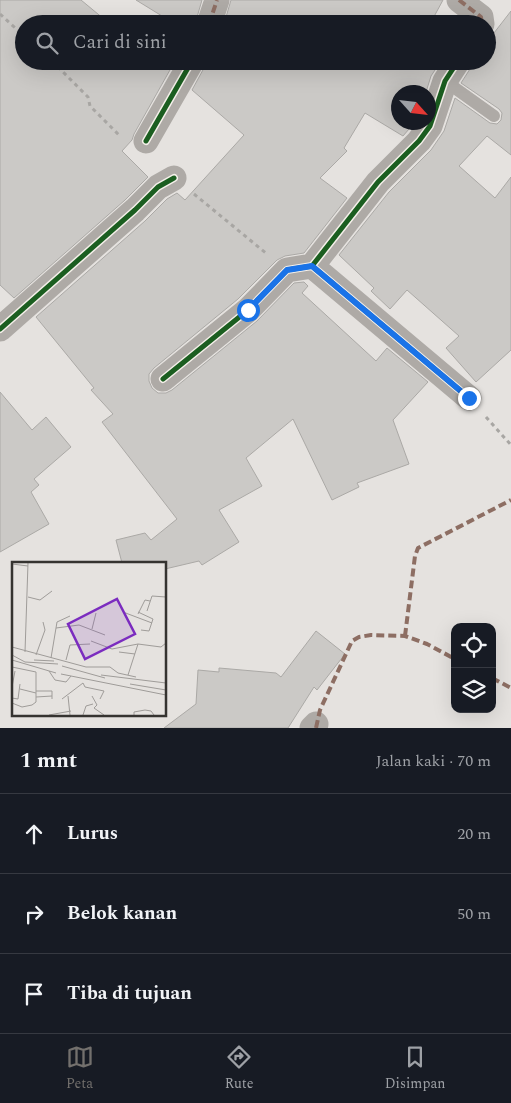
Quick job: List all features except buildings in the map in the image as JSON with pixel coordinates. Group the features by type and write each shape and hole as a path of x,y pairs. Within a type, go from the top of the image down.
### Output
{"street":[{"path":"212,15 217,0"},
{"path":"458,0 478,15"},
{"path":"146,141 187,70"},
{"path":"163,379 248,310 287,270 312,266 378,182 430,126 452,71"},
{"path":"0,329 135,210 158,187 174,178"},
{"path":"312,266 469,398"}],"lane":[{"path":"452,71 494,116"}],"path":[{"path":"0,14 15,28"},
{"path":"469,398 511,444"}],"marked path":[{"path":"212,15 217,0"},
{"path":"459,0 478,15"},
{"path":"405,636 415,556 418,548 511,500"},
{"path":"316,728 320,710 352,641 359,637 371,635 405,636 427,644 451,657"},
{"path":"496,680 511,688"}],"cycle path":[{"path":"146,141 187,70"},
{"path":"163,379 248,310 287,270 312,266 378,182 419,141 430,126 445,81 452,70"},
{"path":"0,329 135,210 158,187 174,178"},
{"path":"312,266 469,398"}],"route":[{"path":"248,310 287,270 312,266 469,398"}]}
